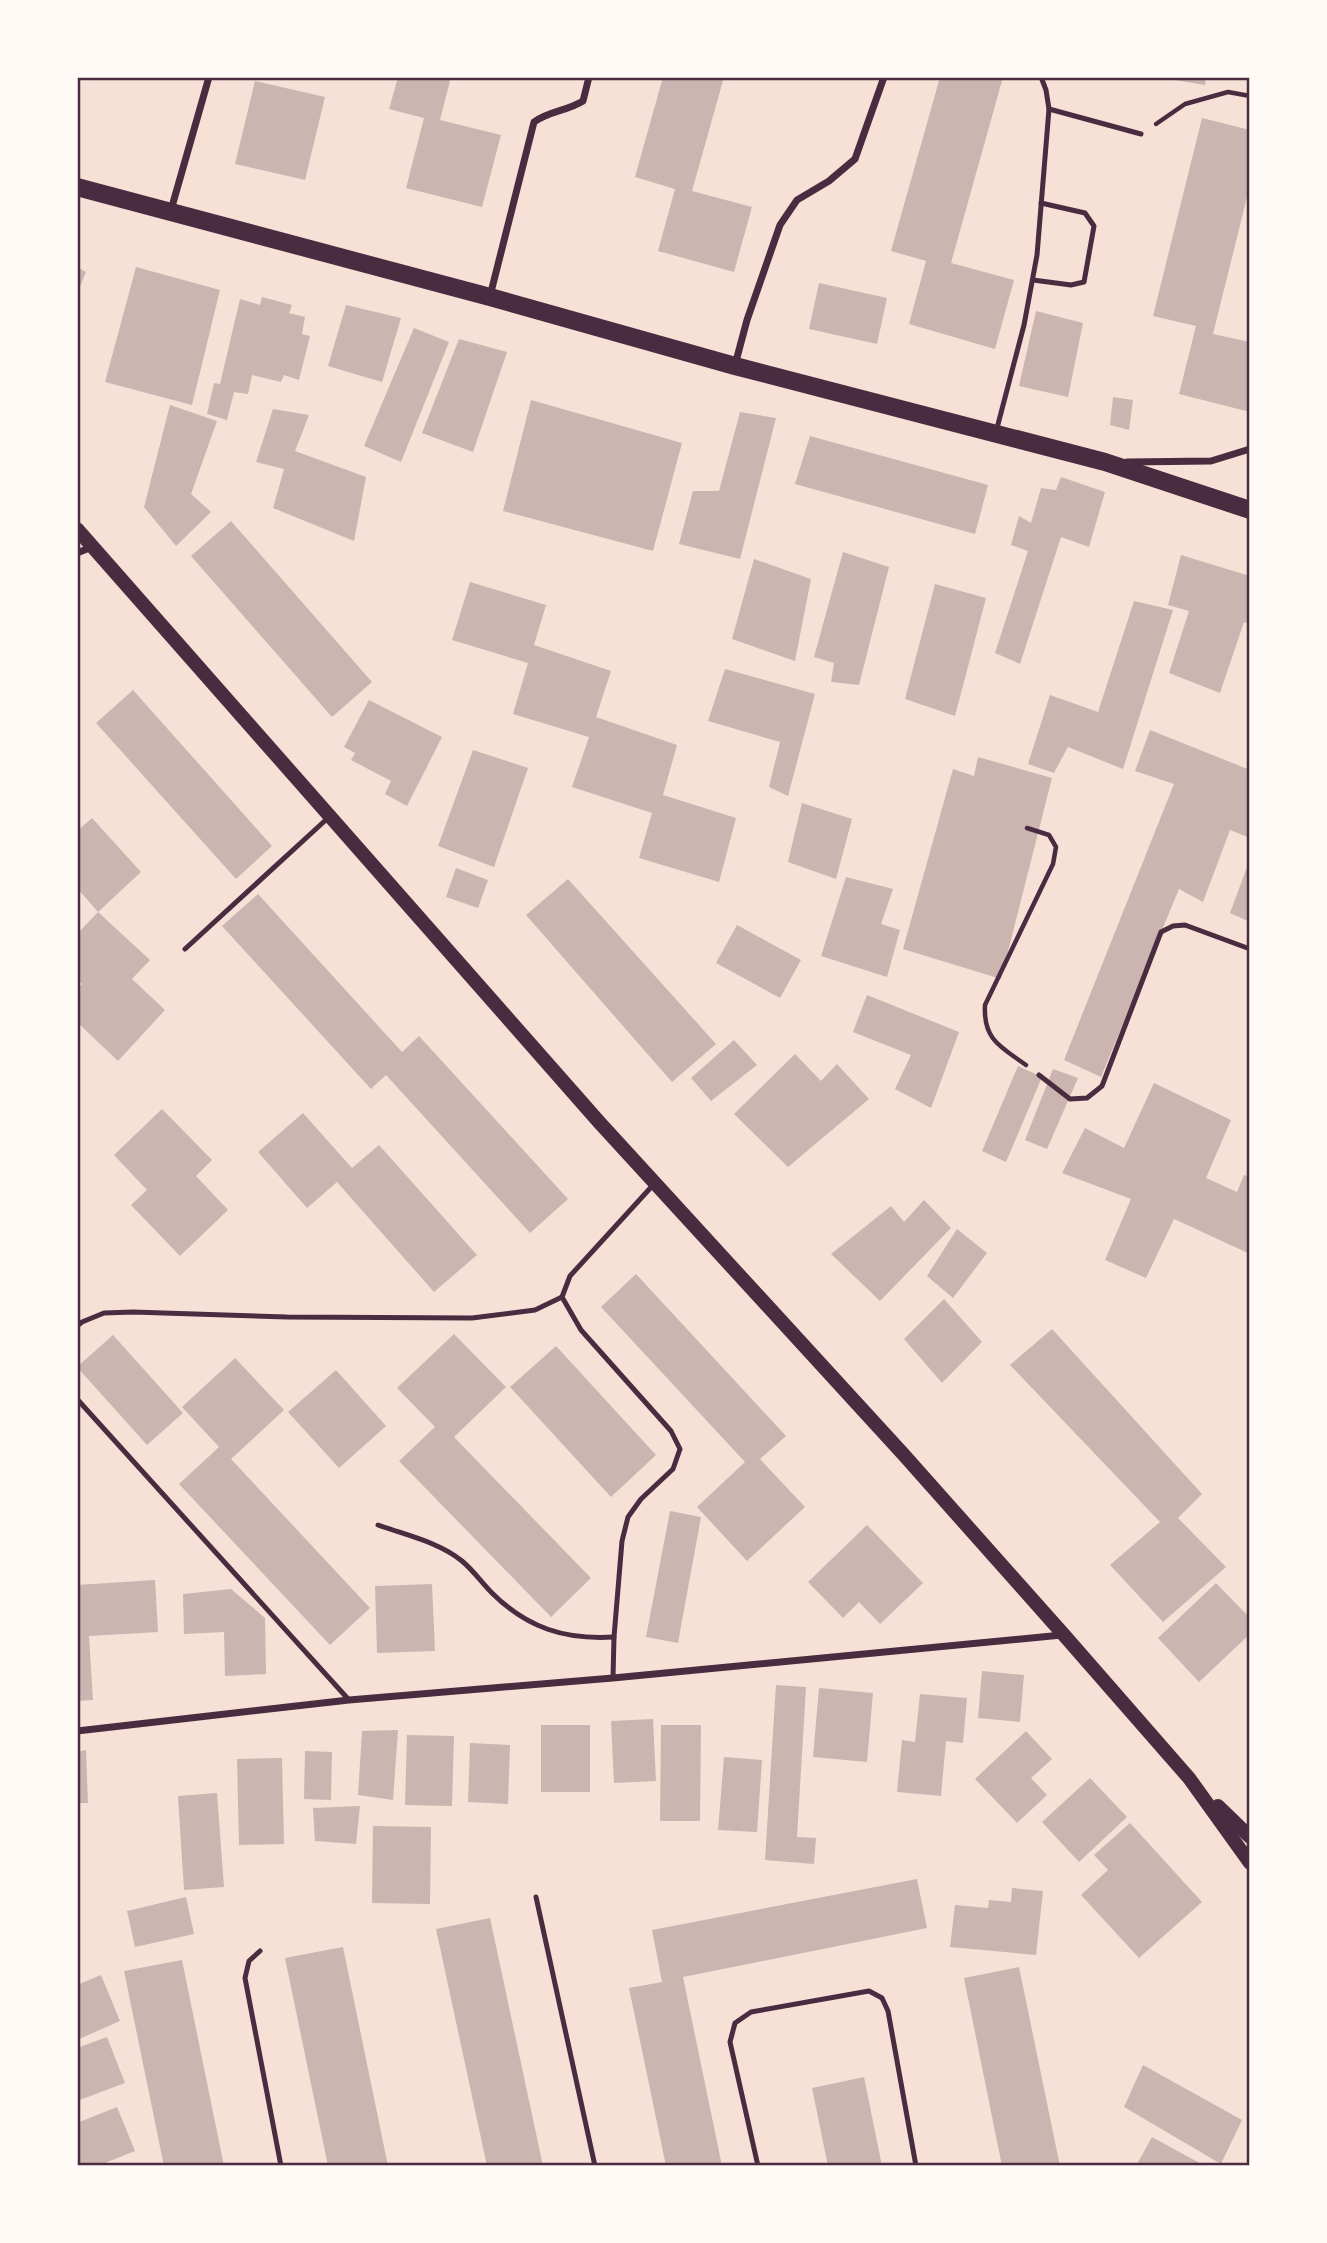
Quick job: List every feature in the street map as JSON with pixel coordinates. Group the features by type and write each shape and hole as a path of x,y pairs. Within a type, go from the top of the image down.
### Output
{"main road":[{"path":"77,187 490,296 735,366 1105,462 1250,510"},
{"path":"77,529 654,1184 904,1455 1189,1778 1250,1837"},
{"path":"1189,1778 1250,1863"}],"street":[{"path":"171,210 209,77"},
{"path":"490,296 534,122 544,115 572,108 583,101 589,77"},
{"path":"735,366 747,320 780,225 797,200 829,181 855,159 884,77"},
{"path":"1105,462 1211,461 1250,449"},
{"path":"77,553 93,547"},
{"path":"77,1731 349,1700 1064,1635"}],"lane":[{"path":"996,434 1024,325 1037,255 1049,109 1041,77"},
{"path":"1049,109 1140,134"},
{"path":"1033,280 1071,285 1084,282 1094,226 1085,213 1041,203"},
{"path":"185,950 328,817"},
{"path":"1039,1075 1070,1098 1087,1097 1102,1086 1161,932 1173,926 1185,925 1250,949"},
{"path":"77,1326 104,1313 472,1318 535,1310 562,1297 570,1276 654,1184"},
{"path":"562,1297 580,1330 671,1431 680,1449 673,1469 641,1499 628,1517 622,1541 613,1678"},
{"path":"77,1399 349,1700"},
{"path":"378,1525 437,1546 462,1561 494,1595 520,1617 546,1631 587,1639 614,1637"},
{"path":"536,1898 595,2166"},
{"path":"260,1951 250,1961 245,1978 281,2166"},
{"path":"758,2166 730,2042 736,2023 751,2011 869,1991 882,1998 888,2011 916,2166"}],"path":[{"path":"1140,134 1185,104 1228,92 1250,96"},
{"path":"1027,828 1049,835 1056,847 1053,864 985,1005 984,1023 996,1043 1039,1075"}],"building":[{"path":"398,77 451,77 440,120 501,135 482,207 406,188 424,118 389,109"},
{"path":"663,77 724,77 692,191 752,207 734,272 658,251 675,189 635,177"},
{"path":"940,77 1003,77 951,263 1014,280 995,349 909,324 926,261 891,251"},
{"path":"1157,77 1206,77 1205,85"},
{"path":"255,81 325,97 305,180 235,164"},
{"path":"1202,118 1250,130 1250,185 1213,334 1250,342 1250,412 1179,394 1196,326 1153,316"},
{"path":"77,267 86,272 77,294"},
{"path":"136,267 220,290 192,405 105,382"},
{"path":"819,283 887,298 877,344 809,329"},
{"path":"262,297 292,305 289,313 305,317 302,334 310,336 299,380 284,375 281,382 252,375 248,394 234,392 227,420 207,414 214,383 220,384 240,299 260,305"},
{"path":"346,305 401,318 382,382 328,366"},
{"path":"1036,311 1083,323 1068,397 1019,386"},
{"path":"414,328 449,342 401,462 364,446"},
{"path":"459,339 507,352 473,452 422,433"},
{"path":"1113,397 1133,400 1129,430 1110,425"},
{"path":"531,400 682,443 653,551 503,511"},
{"path":"170,405 217,421 191,494 211,512 176,546 144,507"},
{"path":"273,409 309,415 295,451 366,477 354,541 273,508 284,469 256,462"},
{"path":"740,412 776,418 740,559 679,544 693,491 719,491"},
{"path":"810,436 988,485 975,534 795,484"},
{"path":"1061,477 1105,492 1089,547 1061,537 1020,664 995,653 1028,551 1011,545 1019,516 1031,523 1041,488 1056,490"},
{"path":"231,521 372,682 332,717 191,556"},
{"path":"843,552 889,567 859,685 831,682 834,663 814,657"},
{"path":"1181,555 1250,576 1250,624 1244,622 1220,693 1169,673 1189,611 1168,605"},
{"path":"754,559 811,579 795,661 732,639"},
{"path":"470,582 546,605 534,645 611,671 596,717 677,745 663,795 736,818 719,882 639,858 652,813 572,787 589,737 513,714 528,663 452,640"},
{"path":"935,584 986,598 955,716 905,699"},
{"path":"1134,601 1173,610 1123,769 1068,747 1054,773 1028,764 1050,695 1098,712"},
{"path":"725,669 815,694 788,796 769,787 780,742 708,721"},
{"path":"133,690 272,846 236,879 96,723"},
{"path":"369,700 442,737 407,806 385,794 391,781 351,760 355,753 344,747"},
{"path":"1150,730 1250,770 1250,838 1230,830 1203,902 1179,889 1101,1077 1064,1060 1174,784 1135,771"},
{"path":"473,750 528,768 494,867 438,846"},
{"path":"978,757 1052,778 1001,979 903,949 953,769 974,776"},
{"path":"802,803 852,819 836,879 788,862"},
{"path":"92,818 141,872 98,912 77,888 77,831"},
{"path":"1250,859 1250,922 1230,913"},
{"path":"456,868 488,880 478,908 446,897"},
{"path":"846,877 893,889 881,924 900,930 887,977 821,956"},
{"path":"568,879 716,1044 672,1082 526,915"},
{"path":"258,894 402,1052 419,1036 568,1199 530,1233 386,1075 371,1089 222,926"},
{"path":"98,912 150,960 132,979 165,1010 118,1061 77,1022 77,989 82,984 77,980 77,934"},
{"path":"737,925 801,960 780,998 716,963"},
{"path":"867,995 959,1032 931,1108 895,1089 911,1055 853,1032"},
{"path":"734,1040 757,1065 711,1101 691,1078"},
{"path":"795,1054 821,1081 837,1064 869,1099 788,1167 734,1114"},
{"path":"1018,1066 1042,1077 1006,1162 982,1151"},
{"path":"1053,1069 1078,1078 1047,1149 1025,1140"},
{"path":"1154,1083 1231,1120 1206,1178 1237,1192 1244,1175 1250,1177 1250,1254 1174,1219 1146,1278 1105,1260 1131,1199 1062,1173 1085,1128 1124,1148"},
{"path":"162,1109 212,1160 196,1176 228,1210 180,1256 131,1205 147,1190 114,1155"},
{"path":"303,1113 352,1168 379,1145 477,1255 434,1292 337,1182 307,1208 258,1152"},
{"path":"924,1200 951,1228 880,1301 831,1254 891,1206 904,1222"},
{"path":"957,1229 987,1253 953,1298 927,1276"},
{"path":"636,1274 786,1436 760,1459 805,1507 747,1561 697,1507 745,1462 601,1307"},
{"path":"944,1299 982,1342 942,1383 904,1339"},
{"path":"1052,1329 1202,1494 1178,1518 1226,1567 1163,1622 1110,1565 1160,1522 1010,1365"},
{"path":"454,1334 506,1387 454,1437 591,1578 551,1617 399,1461 435,1427 397,1388"},
{"path":"113,1335 183,1413 147,1445 77,1367"},
{"path":"556,1346 656,1455 611,1497 510,1387"},
{"path":"235,1358 284,1410 231,1459 370,1608 330,1645 179,1484 219,1447 182,1407"},
{"path":"336,1370 386,1426 339,1468 288,1412"},
{"path":"670,1511 701,1517 678,1643 646,1637"},
{"path":"867,1525 923,1583 880,1624 859,1602 843,1618 808,1582"},
{"path":"155,1580 158,1632 89,1636 93,1700 77,1701 77,1585"},
{"path":"1216,1583 1250,1618 1250,1634 1199,1682 1158,1638"},
{"path":"432,1584 435,1651 377,1653 375,1586"},
{"path":"231,1589 265,1618 266,1674 225,1676 224,1632 184,1634 183,1594"},
{"path":"982,1671 1024,1675 1020,1722 978,1718"},
{"path":"776,1685 806,1687 797,1837 816,1838 814,1864 765,1860"},
{"path":"819,1688 873,1693 867,1762 813,1757"},
{"path":"920,1694 967,1698 963,1743 946,1741 941,1796 897,1792 902,1740 915,1742"},
{"path":"653,1719 656,1781 614,1783 611,1721"},
{"path":"541,1725 590,1725 590,1792 541,1792"},
{"path":"661,1725 701,1725 700,1821 660,1821"},
{"path":"398,1730 393,1800 358,1795 362,1731"},
{"path":"1026,1731 1052,1759 1031,1778 1047,1795 1017,1823 975,1779"},
{"path":"407,1735 454,1736 452,1806 405,1805"},
{"path":"470,1743 510,1745 508,1804 468,1802"},
{"path":"86,1750 88,1803 77,1803 77,1752"},
{"path":"305,1751 332,1752 331,1800 304,1799"},
{"path":"724,1757 762,1760 757,1832 718,1830"},
{"path":"282,1758 284,1844 239,1845 237,1759"},
{"path":"1090,1778 1127,1817 1079,1862 1042,1822"},
{"path":"217,1793 224,1887 184,1890 178,1796"},
{"path":"360,1806 356,1844 315,1841 313,1808"},
{"path":"1130,1823 1202,1902 1139,1958 1081,1895 1108,1870 1094,1855"},
{"path":"373,1826 431,1827 430,1904 372,1903"},
{"path":"917,1879 927,1928 683,1977 722,2166 666,2166 629,1988 662,1982 652,1930"},
{"path":"1012,1888 1043,1891 1036,1955 950,1947 955,1905 988,1908 989,1900 1011,1902"},
{"path":"186,1897 194,1934 135,1947 127,1911"},
{"path":"490,1918 543,2166 487,2166 436,1929"},
{"path":"343,1947 388,2166 328,2166 285,1958"},
{"path":"182,1960 224,2166 164,2166 124,1971"},
{"path":"1019,1967 1060,2166 1002,2166 964,1978"},
{"path":"101,1975 120,2021 77,2040 77,1985"},
{"path":"107,2037 125,2083 77,2101 77,2048"},
{"path":"1143,2065 1242,2120 1221,2164 1124,2107"},
{"path":"864,2077 882,2166 828,2166 812,2088"},
{"path":"117,2107 135,2151 97,2166 81,2166 77,2157 77,2123"},
{"path":"1152,2137 1205,2166 1136,2166"}]}
